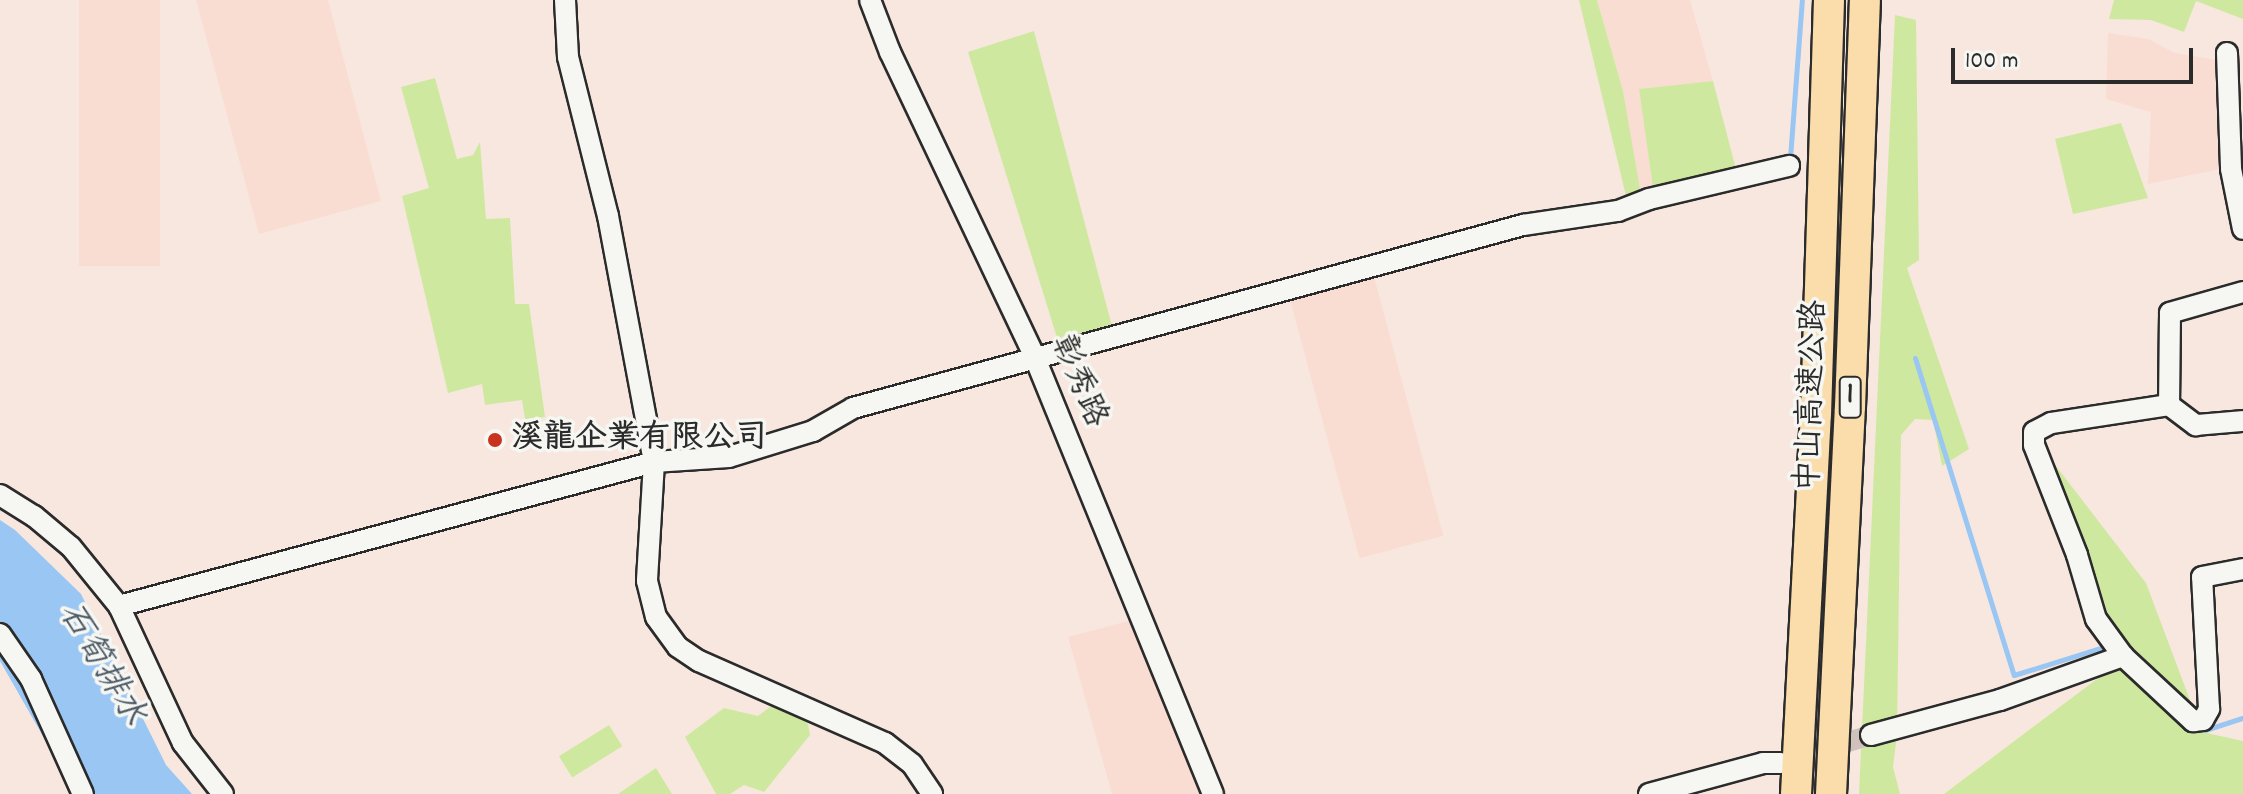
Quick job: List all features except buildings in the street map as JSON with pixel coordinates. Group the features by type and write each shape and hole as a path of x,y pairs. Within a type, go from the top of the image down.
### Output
{"highway":[{"name":"中山高速公路","path":"1796,794 1816,414 1829,0"},
{"name":"中山高速公路","path":"1831,794 1865,0"}],"street":[{"path":"565,0 568,57 608,216 654,462 647,581 656,617 669,638 699,661 885,743 912,764 932,794"},
{"name":"彰秀路","path":"870,0 890,52 1035,358 1213,794"},
{"path":"2227,53 2231,169 2243,229"},
{"path":"119,606 654,462 741,453 813,431 853,408 1523,225 1618,211 1649,199 1789,166"},
{"path":"2169,405 2170,313 2243,292"},
{"path":"2243,421 2196,425 2169,405 2051,423 2034,432 2038,460 2077,555 2096,619 2123,656 2193,721 2203,720 2209,709 2202,577 2243,569"},
{"path":"0,495 34,516 71,547 119,606 183,743 223,794"},
{"path":"0,634 31,679 83,794"},
{"path":"1871,735 2000,700 2123,656"},
{"path":"1649,794 1763,763 1781,763"}],"shaded area":[{"path":"79,0 160,0 160,266 79,266"},
{"path":"196,0 328,0 381,201 259,234"},
{"path":"1597,0 1690,0 1713,81 1639,89 1653,188 1638,189 1623,91"},
{"path":"2108,33 2148,39 2175,53 2230,62 2235,166 2148,184 2151,112 2106,99"},
{"path":"1373,273 1443,536 1359,558 1289,296"},
{"path":"1132,620 1201,794 1112,794 1068,637"}],"green space":[{"path":"1579,0 1597,0 1623,91 1641,195 1626,196"},
{"path":"2114,0 2243,0 2243,19 2196,1 2184,32 2151,20 2109,19"},
{"path":"1895,15 1916,20 1919,260 1907,268 1969,449 1942,466 1933,420 1915,419 1901,435 1897,735 1893,767 1900,794 1859,794"},
{"path":"1034,31 1113,330 1059,344 968,52"},
{"path":"435,78 457,159 473,155 480,142 486,219 510,218 515,304 529,304 545,417 525,419 522,400 485,405 482,384 448,393 402,196 429,188 401,87"},
{"path":"1713,81 1736,169 1653,188 1639,89"},
{"path":"2121,123 2148,198 2073,214 2055,139"},
{"path":"2046,453 2146,583 2196,716 2115,646"},
{"path":"2117,664 2202,732 2243,741 2243,794 1944,794"},
{"path":"771,706 801,716 808,724 810,735 764,792 744,785 730,794 716,794 685,737 724,708 758,716"},
{"path":"609,725 622,746 572,777 559,756"},
{"path":"656,768 672,794 618,794"}],"water":[{"name":"石筍排水","path":"0,520 15,530 81,594 166,765 192,794 76,794 0,661"}],"waterway":[{"path":"1790,158 1802,0"},
{"path":"1915,358 2014,675 2110,645"},
{"path":"2200,726 2205,730 2243,718"}],"tunnel":[{"path":"1789,760 1871,735"}],"place":[{"name":"溪龍企業有限公司","path":"495,440"}]}
